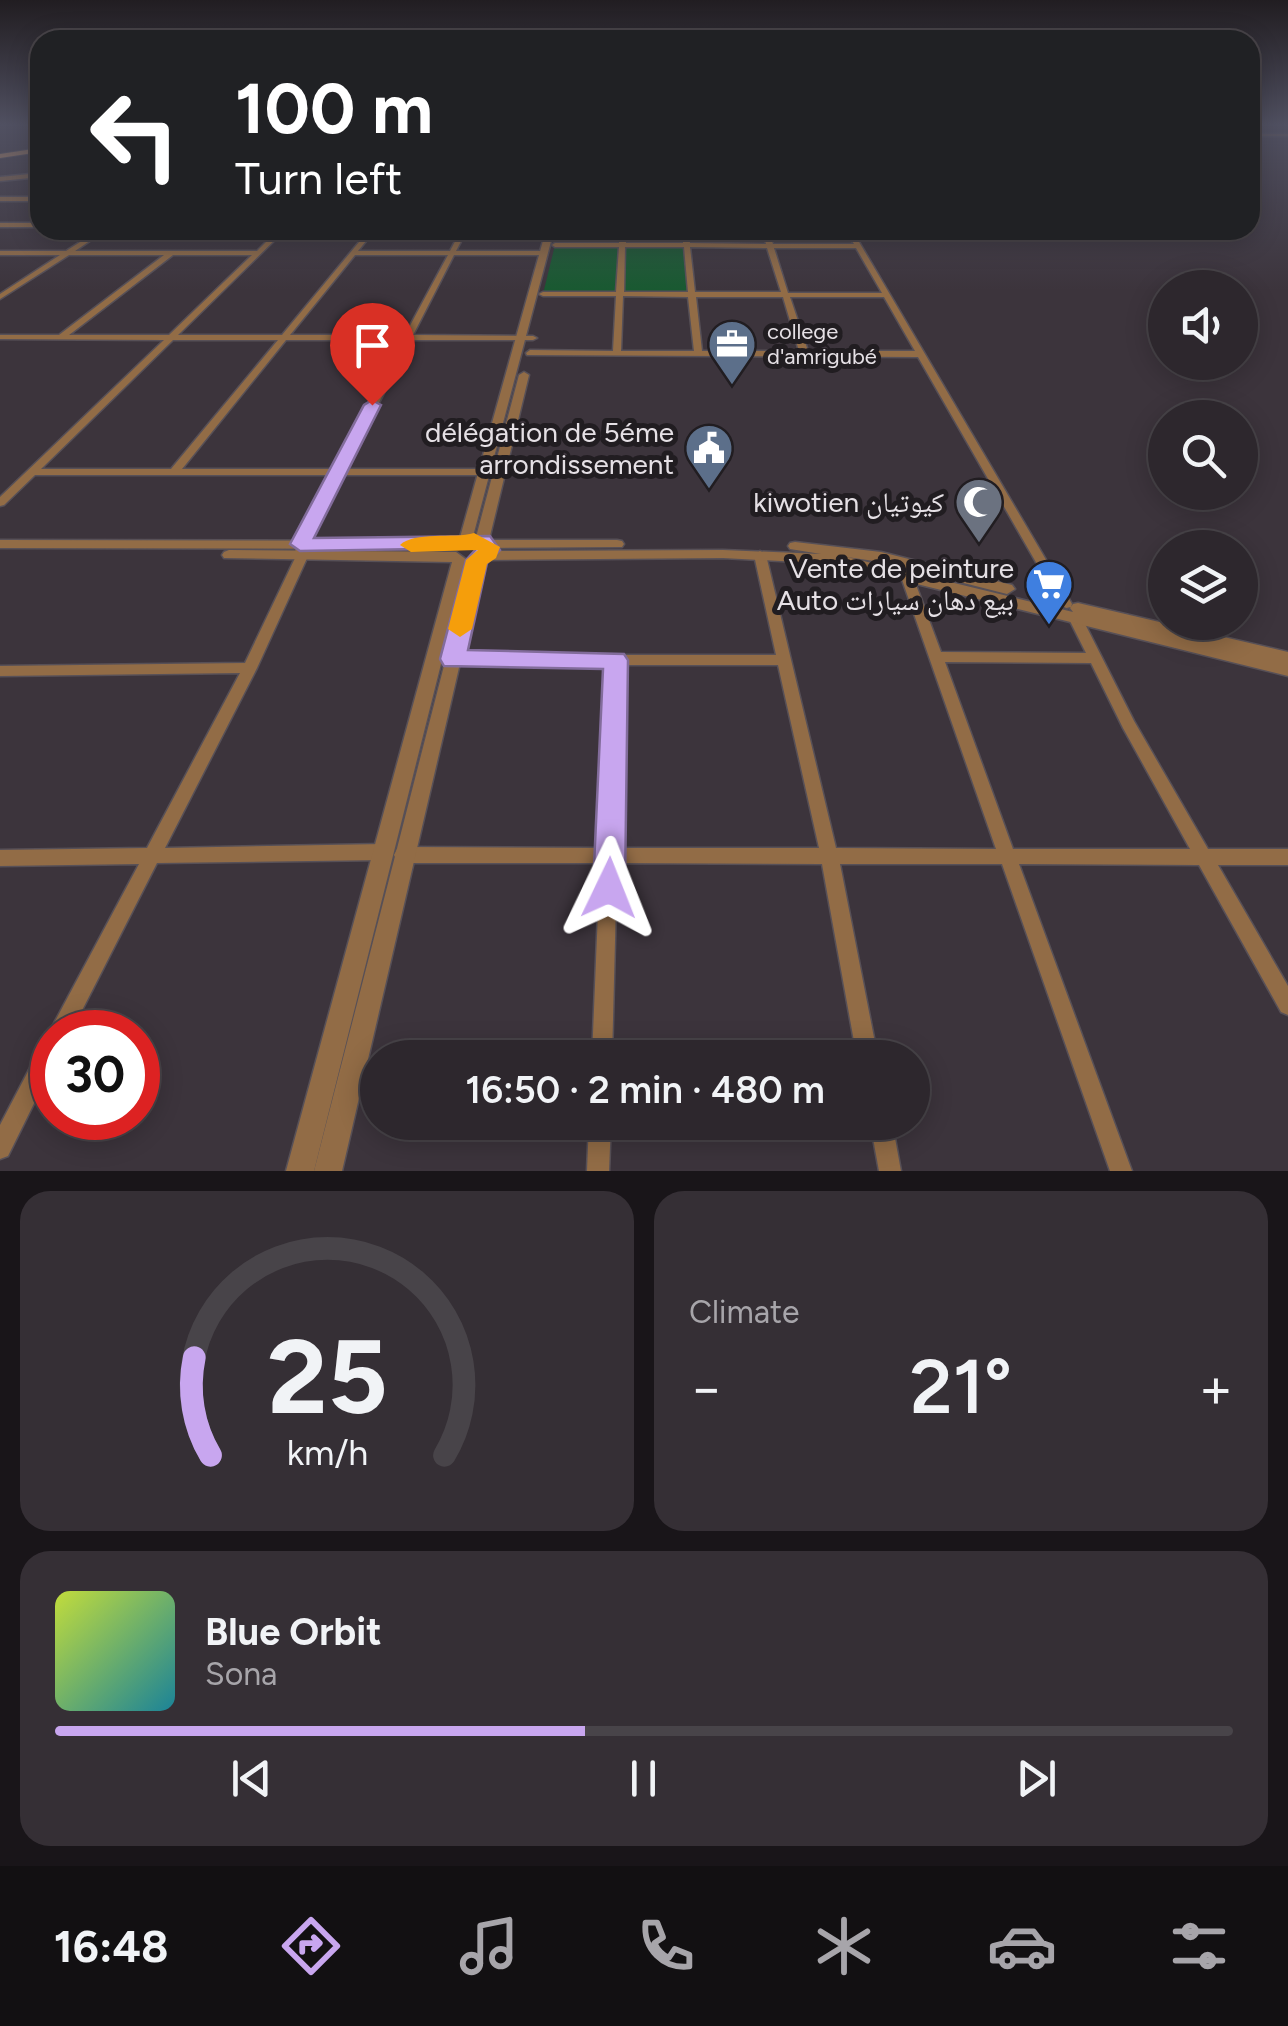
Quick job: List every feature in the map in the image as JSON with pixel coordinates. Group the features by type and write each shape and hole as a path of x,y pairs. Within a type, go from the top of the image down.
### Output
{"street":[{"path":"0,199 30,199"},
{"path":"0,225 30,226"},
{"path":"0,297 89,240"},
{"path":"0,503 272,240"},
{"path":"174,472 364,240"},
{"path":"71,1010 250,668 338,472 458,240"},
{"path":"328,1171 394,853 471,551 530,353 529,338 547,240"},
{"path":"300,1171 453,659 486,472 543,294 556,240"},
{"path":"617,352 622,240"},
{"path":"686,240 698,352"},
{"path":"768,240 804,353"},
{"path":"555,244 858,242 1070,611 1202,858 1288,1004"},
{"path":"0,253 258,253"},
{"path":"62,336 171,253"},
{"path":"353,253 544,253"},
{"path":"543,294 888,294"},
{"path":"0,337 529,338"},
{"path":"530,353 919,354"},
{"path":"32,472 486,472"},
{"path":"0,544 301,550"},
{"path":"471,551 816,547 943,571 1070,611 1288,670"},
{"path":"0,552 471,551 760,554 836,560 1288,658"},
{"path":"760,554 830,854 865,1040"},
{"path":"906,574 1122,1171"},
{"path":"936,657 1093,658"},
{"path":"453,659 783,660"},
{"path":"603,1040 616,660"},
{"path":"0,671 250,668"},
{"path":"0,858 394,853 1288,857"},
{"path":"0,1148 30,1089"},
{"path":"598,1171 599,1140"},
{"path":"884,1140 890,1171"}],"green space":[{"path":"555,245 686,245 692,294 543,294"}],"slow traffic":[{"path":"411,545 458,545 474,540 489,547 486,556 477,560 460,629"}],"place":[{"name":"college d'amrigubé","path":"732,386"},
{"name":"délégation de 5éme arrondissement","path":"709,490"},
{"name":"kiwotien كيوتيان","path":"979,544"},
{"name":"Vente de peinture Auto بيع دهان سيارات","path":"1049,626"}],"route":[{"path":"372,405 300,544 458,545 482,541 489,550 477,560 453,659 616,660 609,888"}]}
